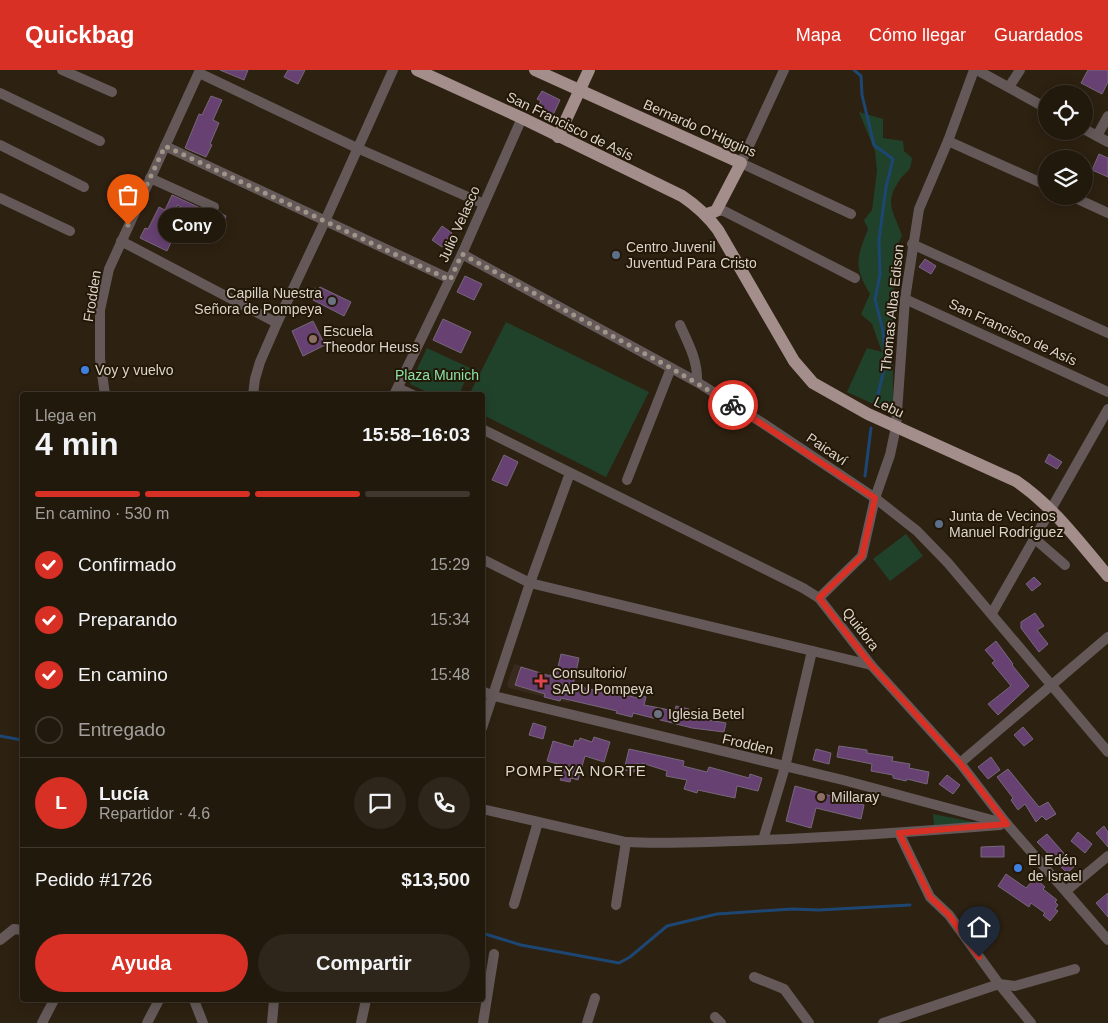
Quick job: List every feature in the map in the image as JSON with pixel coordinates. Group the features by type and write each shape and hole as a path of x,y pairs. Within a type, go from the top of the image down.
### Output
{"main road":[{"name":"San Francisco de Asís","path":"417,70 522,118 682,196 711,213"},
{"name":"Bernardo O'Higgins","path":"535,70 741,163"},
{"path":"558,137 589,70"},
{"path":"711,213 741,163"},
{"name":"Lebu","path":"711,213 731,253 794,362 813,383 868,414 1016,481 1035,494 1050,508 1108,576"}],"street":[{"path":"62,70 112,92"},
{"path":"253,392 260,362 276,323 325,221 393,70"},
{"path":"741,163 784,70"},
{"path":"975,70 1038,103"},
{"name":"Thomas Alba Edison","path":"819,598 862,556 875,498 890,455 896,427 905,298 918,209 948,141 975,70"},
{"path":"1009,87 1020,70"},
{"path":"199,71 357,148 484,204"},
{"name":"Frodden","path":"105,392 100,359 100,310 109,269 199,71"},
{"path":"0,93 100,141"},
{"path":"1097,136 1108,116"},
{"name":"Julio Velasco","path":"396,391 462,254 522,118"},
{"path":"1093,134 1108,142"},
{"path":"948,141 1038,181"},
{"path":"0,145 84,187"},
{"path":"165,146 450,280"},
{"name":"Bernardo O'Higgins","path":"741,163 851,214"},
{"path":"150,178 214,207"},
{"path":"0,198 70,231"},
{"path":"1091,205 1108,213"},
{"name":"San Francisco de Asís","path":"711,213 724,212 855,278"},
{"path":"121,241 276,323"},
{"path":"912,244 1108,333"},
{"name":"Paicaví","path":"462,254 697,382 875,498 917,531 992,613 1107,749"},
{"name":"San Francisco de Asís","path":"905,298 1108,392"},
{"path":"680,325 698,370 697,382"},
{"path":"626,480 671,368"},
{"path":"992,613 1108,409"},
{"name":"Quidora","path":"485,431 803,588 819,598 871,665 960,763 1007,824 1108,940"},
{"path":"485,720 530,583 570,473"},
{"path":"1035,539 1065,565"},
{"path":"485,560 530,583 871,665"},
{"path":"960,763 1108,637"},
{"path":"763,840 785,767 812,651"},
{"name":"Frodden","path":"485,692 843,780 1007,824"},
{"path":"485,810 626,842 647,843 763,840 899,833 1007,824"},
{"path":"514,904 538,822"},
{"path":"899,833 930,897 949,915 999,984 1032,1023"},
{"path":"616,906 626,842"},
{"path":"1066,891 1108,856"},
{"path":"0,940 14,929 20,930"},
{"path":"483,1023 494,954"},
{"path":"884,1023 999,984 1014,986 1075,969"},
{"path":"754,977 784,989 808,1023"},
{"path":"587,1023 595,998"},
{"path":"42,1023 53,1002"},
{"path":"147,1023 158,1002"},
{"path":"195,1002 202,1023"},
{"path":"272,1023 274,1002"},
{"path":"361,1023 366,1002"}],"shaded area":[{"name":"Consultorio/ SAPU Pompeya","path":"561,654 579,658 569,703 509,688 507,685 514,664 555,676"}],"green space":[{"path":"859,112 883,119 883,138 903,141 904,151 912,158 909,170 894,189 891,203 902,236 897,247 895,266 893,413 847,392 867,348 882,352 872,324 861,314 870,294 861,276 858,262 868,229 864,220 872,210 877,171 875,151"},
{"path":"506,322 649,392 606,477 485,416 485,392 471,392"},
{"name":"Plaza Munich","path":"427,348 470,368 460,392 427,392 410,384"},
{"path":"906,534 923,556 890,581 873,559"},
{"path":"933,814 978,823 934,825"}],"building":[{"path":"220,70 248,70 244,80"},
{"path":"288,70 305,70 298,84 284,77"},
{"path":"1088,70 1108,70 1108,82 1102,94 1093,89 1093,85 1081,83"},
{"path":"542,91 560,100 553,115 537,107 541,101 537,99"},
{"path":"211,96 222,100 213,120 219,123 206,157 185,148 199,114 202,115"},
{"path":"1099,154 1108,158 1108,177 1093,170"},
{"path":"172,195 211,213 218,212 226,216 222,226 177,205 163,236 172,240 167,251 140,238 145,228 148,229 159,207 165,210"},
{"path":"442,226 452,233 442,247 432,240"},
{"path":"925,259 936,266 931,274 919,267"},
{"path":"465,276 482,284 474,300 457,292"},
{"name":"Capilla Nuestra Señora de Pompeya","path":"320,287 351,302 344,316 313,300 314,297 310,295 314,288 318,290"},
{"path":"443,319 471,332 461,353 433,340"},
{"path":"313,321 325,345 303,356 292,331"},
{"path":"1049,454 1062,462 1057,469 1045,462"},
{"path":"504,455 518,462 507,486 492,480"},
{"path":"1034,577 1041,584 1032,591 1026,584"},
{"path":"1035,613 1044,626 1037,630 1048,644 1039,652 1021,628 1021,622"},
{"path":"996,641 1029,686 998,715 988,704 1011,686 992,663 995,661 985,650"},
{"path":"561,654 579,658 573,685 598,691 599,687 637,698 638,694 646,697 644,705 675,711 676,706 689,709 687,716 726,723 724,732 692,728 633,713 632,717 616,713 617,711 561,698 560,701 544,697 545,694 515,685 521,667 556,676"},
{"path":"533,723 546,727 543,739 529,735"},
{"path":"1023,727 1033,739 1024,746 1014,735"},
{"path":"594,737 610,742 604,762 585,756 578,780 571,778 570,782 560,780 565,766 547,761 553,741 573,747 575,740 579,741 580,738 592,742"},
{"path":"839,746 867,750 867,753 893,757 892,761 910,764 909,768 929,772 927,784 893,778 893,775 871,771 872,764 837,757"},
{"path":"629,749 684,761 683,766 707,772 709,767 749,778 750,774 762,778 758,791 737,786 735,798 698,790 697,793 684,789 687,780 666,776 667,771 642,763 642,765 636,763 634,772 624,770"},
{"path":"816,749 831,753 829,764 813,760"},
{"path":"991,757 1000,770 988,779 978,767"},
{"path":"1008,769 1039,807 1048,802 1056,814 1046,820 1042,816 1036,822 1025,804 1018,810 1011,800 1013,798 997,777"},
{"path":"947,775 960,785 953,794 939,784"},
{"path":"795,786 864,805 861,819 816,808 811,828 786,821"},
{"path":"1104,826 1108,832 1108,847 1096,833"},
{"path":"1078,832 1092,844 1085,853 1071,841"},
{"path":"1047,834 1075,866 1067,873 1037,842"},
{"path":"1004,846 1004,857 981,857 981,847"},
{"path":"1006,874 1026,888 1035,878 1045,887 1043,889 1057,900 1055,902 1058,905 1055,909 1058,911 1050,921 1043,915 1045,913 1031,903 1029,907 998,886"},
{"path":"1108,893 1108,917 1096,903"}],"waterway":[{"path":"854,70 861,76 862,95 874,145 893,159 886,187 879,240 880,275 875,299 883,331 886,362 875,406"},
{"path":"865,476 871,428"},
{"path":"0,736 20,740"},
{"path":"485,934 521,945 619,963 630,957 667,926 717,914 792,909 819,910 910,905"}],"way so far":[{"path":"128,225 165,146 450,280 462,254 697,382 733,405"}],"place":[{"name":"Cony","path":"128,225"},
{"name":"Centro Juvenil Juventud Para Cristo","path":"616,255"},
{"name":"Capilla Nuestra Señora de Pompeya","path":"332,301"},
{"name":"Escuela Theodor Heuss","path":"313,339"},
{"name":"Voy y vuelvo","path":"85,370"},
{"name":"Junta de Vecinos Manuel Rodríguez","path":"939,524"},
{"name":"Consultorio/ SAPU Pompeya","path":"541,681"},
{"name":"Iglesia Betel","path":"658,714"},
{"name":"Millaray","path":"821,797"},
{"name":"El Edén de Israel","path":"1018,868"}],"district":[{"name":"POMPEYA NORTE","path":"576,771"}],"route":[{"path":"733,405 875,498 862,556 819,598 871,665 960,763 1007,824 899,833 930,897 949,915 979,957"}]}
